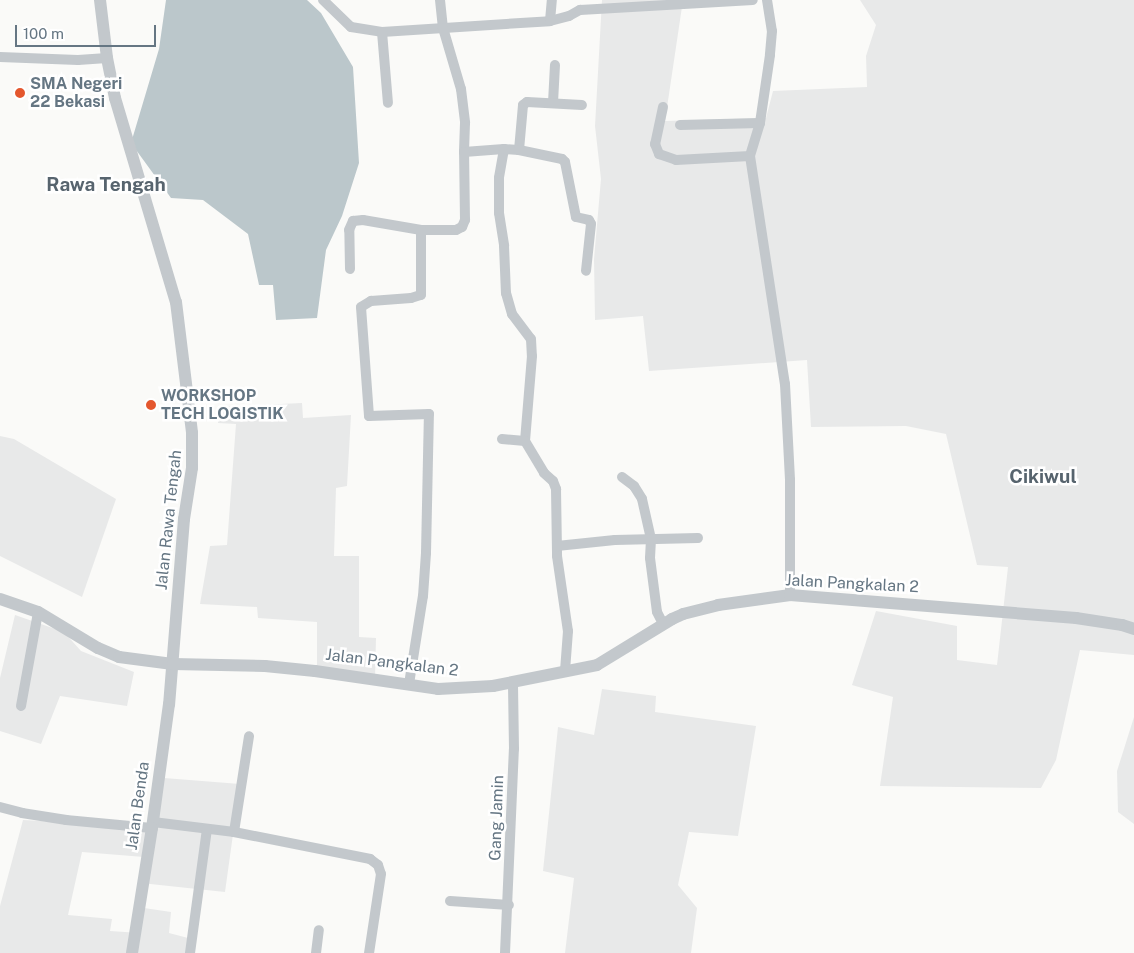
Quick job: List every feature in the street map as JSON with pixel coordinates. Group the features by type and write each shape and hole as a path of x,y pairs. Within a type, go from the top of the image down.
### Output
{"street":[{"name":"Jalan Rawa Tengah","path":"100,0 107,58 120,113 176,302 192,433 192,468 184,528 174,664"},
{"path":"323,0 351,27 382,32 550,21 569,16 580,10 753,0"},
{"path":"350,269 350,230 352,221 363,220 421,230 456,230 462,226 465,220 465,123 461,89 443,28 440,0"},
{"path":"550,21 552,0"},
{"path":"767,0 772,31 771,47 760,123 750,156 784,375 790,480 790,595"},
{"path":"382,32 388,104"},
{"path":"0,57 78,60 107,58"},
{"path":"553,103 555,65"},
{"path":"519,150 522,105 532,101 582,105"},
{"path":"663,106 656,144 659,154 676,160 750,156"},
{"path":"680,125 760,123"},
{"path":"464,152 504,149 519,150 562,159 565,162 576,217 589,220 591,224 586,271"},
{"path":"504,149 499,178 499,213 504,246 506,293 512,314 530,338 532,356 525,440 544,473 553,481 556,489 557,546 567,624 565,671"},
{"path":"409,684 423,596 426,553 429,414 369,416 361,307 376,300 411,298 421,295 421,230"},
{"path":"502,438 525,440"},
{"path":"622,478 634,486 642,499 651,539 652,577 657,612 663,624"},
{"path":"557,546 651,539 698,538"},
{"name":"Jalan Pangkalan 2","path":"0,599 38,612 98,648 119,657 174,664 265,666 355,675 409,684 458,688 513,683 597,664 615,656 663,624 684,614 718,605 790,595 1076,618 1122,625 1134,629"},
{"path":"21,706 38,612"},
{"name":"Jalan Benda","path":"132,953 153,825 174,664"},
{"name":"Gang Jamin","path":"505,953 509,905 514,749 513,683"},
{"path":"234,832 249,736"},
{"path":"0,807 22,813 66,820 234,832 370,859 378,865 381,874 369,953"},
{"path":"190,953 207,829"},
{"path":"450,901 509,905"},
{"path":"316,953 319,930"}],"shaded area":[{"path":"166,0 307,0 321,13 353,67 359,163 342,216 326,250 317,318 276,320 273,285 259,285 248,234 203,200 171,198 131,143 159,49"},
{"path":"602,0 683,0 665,121 766,118 773,91 867,87 866,56 876,25 860,0 1134,0 1134,655 1080,650 1056,760 1041,788 880,786 893,697 852,685 876,611 957,626 957,660 997,665 1008,567 977,565 946,434 906,426 811,427 807,360 649,371 643,316 595,320 594,259 601,179 595,126"},
{"path":"302,403 303,418 351,415 347,486 336,488 334,556 359,556 359,637 376,638 375,678 317,669 317,622 258,618 257,607 200,604 210,546 227,545 236,424 218,423 218,407"},
{"path":"0,436 14,439 116,499 82,597 0,556"},
{"path":"15,615 64,632 81,651 134,672 127,706 60,696 41,744 0,731 0,678"},
{"path":"602,689 656,696 655,712 756,726 738,836 689,832 678,885 697,908 691,953 565,953 574,878 543,871 558,727 594,735"},
{"path":"1134,717 1134,824 1118,812 1117,771"},
{"path":"164,778 240,784 225,892 141,883 144,857 82,852 68,915 112,919 110,931 140,933 144,908 171,912 169,933 188,938 186,953 0,953 0,906 23,820 155,827"}],"place":[{"name":"SMA Negeri 22 Bekasi","path":"20,93"},
{"name":"WORKSHOP TECH LOGISTIK","path":"151,405"}],"district":[{"name":"Rawa Tengah","path":"106,185"},
{"name":"Cikiwul","path":"1043,477"}]}
